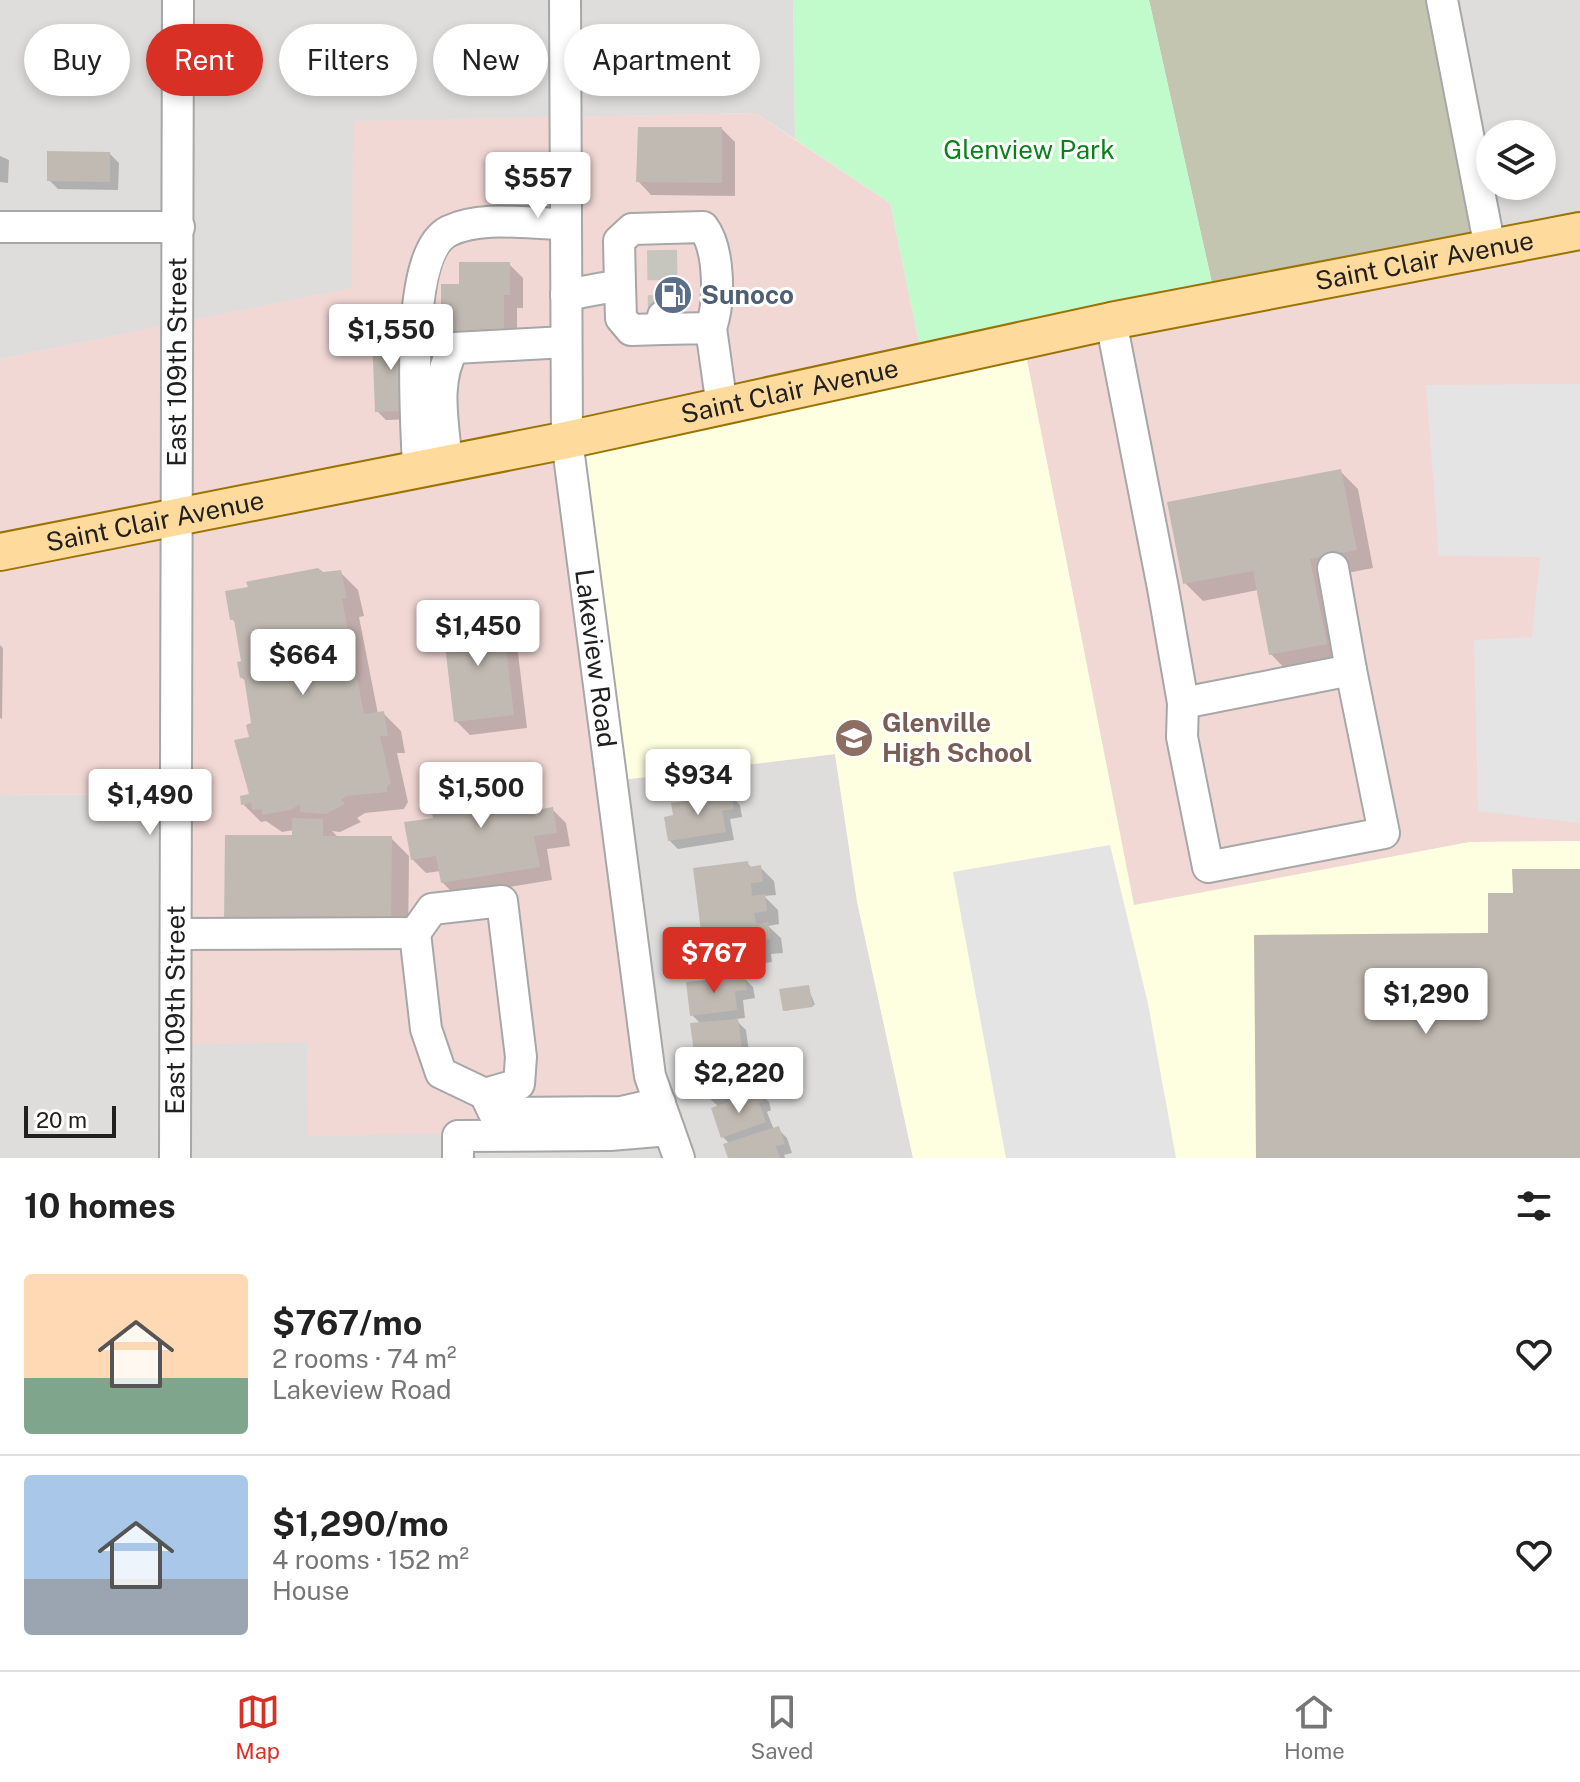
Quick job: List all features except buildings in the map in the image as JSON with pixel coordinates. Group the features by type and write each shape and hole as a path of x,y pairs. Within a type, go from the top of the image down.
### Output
{"main road":[{"name":"Saint Clair Avenue","path":"0,552 567,440 1111,321 1580,231"}],"street":[{"name":"East 109th Street","path":"175,1158 178,0"},
{"name":"Lakeview Road","path":"565,0 567,440 650,1076 670,1130"},
{"path":"1442,0 1490,248"},
{"path":"433,467 416,312 429,258 445,233 470,223 565,224"},
{"path":"0,227 179,227"},
{"path":"711,328 663,322 631,330 621,318 619,241 632,229 662,239 703,227 712,240 715,314 711,328 722,407"},
{"path":"566,295 620,285"},
{"path":"1111,321 1183,703 1182,737 1208,867 1384,833 1333,568"},
{"path":"433,467 443,364 454,348 566,342"},
{"path":"1183,703 1351,670"},
{"path":"485,1094 519,1084 521,1057 502,901 432,909 415,933 426,1029 441,1073 485,1094 494,1113 621,1112 670,1130"},
{"path":"176,934 415,933"},
{"path":"458,1158 458,1136 610,1135 670,1130"}],"shaded area":[{"path":"0,0 793,0 795,139 755,113 353,122 353,288 0,359"},
{"path":"1149,0 1442,0 1476,176 1476,200 1481,200 1490,248 1216,301"},
{"path":"1442,0 1580,0 1580,231 1490,248 1481,200 1556,200 1556,120 1476,120 1476,176"},
{"path":"755,113 890,203 923,362 567,441 669,1130 308,1136 307,1042 176,1045 177,794 0,795 0,359 352,288 353,121"},
{"path":"1580,231 1580,841 1470,842 1134,906 1023,341"},
{"name":"Glenville High School","path":"1023,340 1134,905 1470,842 1580,841 1580,1158 913,1158 857,901 835,754 613,781 567,440"},
{"path":"1580,384 1580,823 1478,811 1474,640 1532,637 1540,557 1439,556 1426,385"},
{"path":"835,754 857,902 913,1158 0,1158 0,795 177,794 613,781"},
{"path":"1110,845 1148,1004 1176,1158 1006,1158 953,872"}],"green space":[{"name":"Glenview Park","path":"793,0 1149,0 1216,301 923,362 890,203 795,139"}],"tunnel":[{"path":"662,250 663,316"}],"place":[{"name":"Sunoco","path":"673,295"},
{"name":"Glenville High School","path":"854,738"}]}
